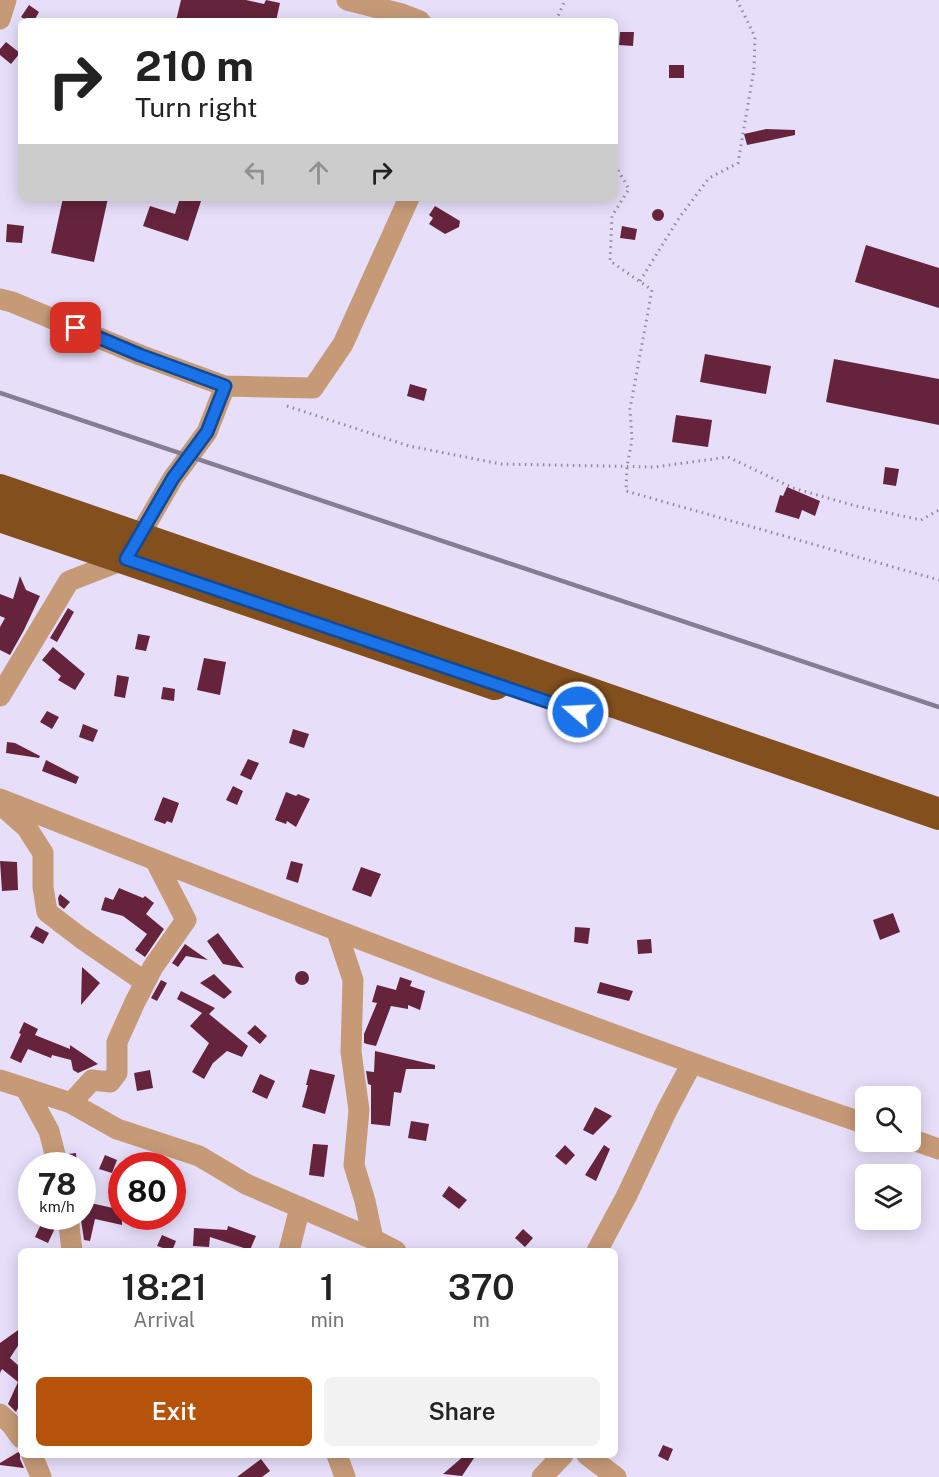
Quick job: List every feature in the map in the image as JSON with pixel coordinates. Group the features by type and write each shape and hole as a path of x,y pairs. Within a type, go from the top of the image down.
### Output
{"highway":[{"path":"0,490 133,549 939,835"},
{"path":"0,516 133,549 939,814"}],"street":[{"path":"0,19 6,0"},
{"path":"346,0 412,18"},
{"path":"0,299 225,386 313,388 343,344 408,201"},
{"path":"0,696 69,581 133,549 173,478 207,432 225,386"},
{"path":"0,798 337,932 692,1065 855,1120"},
{"path":"0,804 27,828 43,853 47,912 145,982"},
{"path":"71,1104 92,1080 110,1082 117,1073 117,1042 145,982 186,920 155,860"},
{"path":"337,932 353,980 351,1052 359,1110 354,1165 373,1239"},
{"path":"599,1248 627,1195 667,1110 692,1065"},
{"path":"0,1080 71,1104 117,1129 199,1156 246,1184 390,1248"},
{"path":"26,1089 49,1131 54,1152"},
{"path":"921,1143 939,1149"},
{"path":"290,1248 300,1207"},
{"path":"70,1230 72,1248"},
{"path":"33,1458 41,1477"},
{"path":"338,1458 345,1477"},
{"path":"542,1477 560,1458"},
{"path":"591,1458 616,1477"}],"path":[{"path":"558,18 565,0"},
{"path":"640,281 679,218 709,178 738,163 754,69 755,37 738,0"},
{"path":"560,14 562,18"},
{"path":"618,170 629,189 612,216 610,261 652,290 630,409 632,440 627,467 626,491 939,580"},
{"path":"281,404 409,446 501,464 655,467 728,457 793,488 856,506 921,520 939,510"}],"building":[{"path":"181,0 246,0 264,4 266,0 280,3 277,18 177,18"},
{"path":"29,5 39,12 36,18 21,17"},
{"path":"620,32 634,32 633,46 619,45"},
{"path":"6,42 18,51 18,55 11,64 0,55 0,49"},
{"path":"669,65 684,65 684,78 669,78"},
{"path":"766,129 795,130 795,135 747,145 744,134"},
{"path":"62,201 107,201 94,262 51,253"},
{"path":"179,201 201,201 188,241 143,226 150,206 175,214"},
{"path":"435,206 460,221 459,227 445,234 429,224 433,218 429,215"},
{"path":"660,209 664,215 660,221 656,221 652,213"},
{"path":"7,224 24,226 22,243 6,242"},
{"path":"622,226 637,229 635,240 620,238"},
{"path":"866,245 939,268 939,308 855,282"},
{"path":"705,354 771,366 766,394 700,382"},
{"path":"834,359 939,379 939,425 826,402"},
{"path":"410,384 427,389 424,401 407,396"},
{"path":"676,415 712,420 708,447 672,442"},
{"path":"885,467 899,469 896,486 883,484"},
{"path":"787,487 820,501 815,516 802,510 799,519 775,512 780,495 783,496"},
{"path":"20,576 26,590 40,596 10,655 0,650 0,627 5,618 0,616 0,594 13,599"},
{"path":"68,608 74,612 57,642 50,638"},
{"path":"138,634 150,636 146,651 135,649"},
{"path":"53,647 85,674 75,690 58,680 61,676 42,660"},
{"path":"204,658 226,662 220,695 197,690"},
{"path":"117,675 129,677 125,698 114,696"},
{"path":"163,687 175,689 174,701 161,699"},
{"path":"47,711 59,717 52,729 40,722"},
{"path":"83,724 98,730 93,742 79,737"},
{"path":"293,729 309,734 304,748 289,743"},
{"path":"7,742 15,743 40,756 39,758 6,753"},
{"path":"248,759 259,763 251,780 240,775"},
{"path":"46,760 79,777 76,784 42,771"},
{"path":"233,786 243,791 237,805 226,800"},
{"path":"286,792 310,799 296,827 287,821 286,824 275,820"},
{"path":"163,797 179,803 172,823 167,821 165,824 154,820"},
{"path":"0,861 17,862 18,890 2,891"},
{"path":"291,861 303,864 298,883 286,879"},
{"path":"361,867 381,874 371,897 352,890"},
{"path":"119,888 143,898 145,896 154,903 146,914 164,929 145,957 135,950 147,934 123,916 101,910 105,897 113,900"},
{"path":"60,894 70,902 64,909 59,905"},
{"path":"893,913 900,932 880,940 873,920"},
{"path":"36,926 49,933 43,944 30,937"},
{"path":"575,927 590,928 588,944 574,942"},
{"path":"218,933 244,968 223,964 207,941"},
{"path":"651,939 652,953 638,954 637,940"},
{"path":"185,944 208,960 186,956 178,967 172,963"},
{"path":"82,967 100,983 81,1005"},
{"path":"299,971 305,971 309,978 305,985 299,985 295,981 295,975"},
{"path":"214,974 232,992 224,999 200,983"},
{"path":"400,977 412,981 410,986 425,991 420,1010 408,1005 408,1009 391,1006 376,1046 364,1043 364,1034 377,1003 372,1002 377,985 396,990"},
{"path":"161,980 167,983 157,1001 151,998"},
{"path":"600,982 633,991 629,1001 597,993"},
{"path":"181,991 215,1008 209,1014 248,1046 242,1057 227,1051 213,1063 204,1079 192,1072 209,1043 190,1026 202,1013 177,999"},
{"path":"24,1022 38,1029 35,1035 70,1049 70,1045 98,1064 78,1073 73,1070 71,1060 52,1055 51,1058 28,1049 21,1063 10,1058"},
{"path":"255,1025 267,1036 260,1044 247,1033"},
{"path":"375,1051 435,1065 435,1069 406,1069 401,1093 394,1092 390,1126 371,1124 371,1085 368,1084 366,1071 374,1072"},
{"path":"310,1069 335,1075 325,1114 302,1107"},
{"path":"150,1070 153,1088 137,1091 134,1073"},
{"path":"260,1074 275,1081 267,1099 252,1092"},
{"path":"595,1107 612,1116 593,1135 583,1130"},
{"path":"411,1121 429,1124 426,1141 408,1138"},
{"path":"313,1144 328,1145 324,1177 309,1175"},
{"path":"565,1145 575,1155 566,1165 555,1156"},
{"path":"604,1145 610,1149 596,1181 585,1175"},
{"path":"105,1155 108,1156 108,1172 99,1169"},
{"path":"449,1186 467,1200 459,1209 442,1196"},
{"path":"96,1204 108,1207 108,1222 96,1219"},
{"path":"228,1226 256,1236 251,1248 244,1248 210,1237 209,1247 193,1246 194,1228 227,1230"},
{"path":"523,1229 533,1238 525,1247 515,1238"},
{"path":"38,1230 54,1230 48,1243 35,1237"},
{"path":"82,1230 92,1230 90,1241 84,1240"},
{"path":"162,1235 176,1241 173,1248 157,1246"},
{"path":"18,1330 18,1346 10,1358 18,1365 18,1382 2,1369 0,1373 0,1343"},
{"path":"18,1382 16,1412 8,1404"},
{"path":"663,1445 673,1449 668,1461 658,1456"},
{"path":"18,1452 18,1458 24,1468 0,1465"},
{"path":"462,1458 474,1458 462,1476 443,1474"},
{"path":"261,1459 270,1471 262,1477 237,1477"}],"railway":[{"path":"0,393 939,707"}],"route":[{"path":"76,328 140,355 225,386 207,432 173,478 126,559 578,712"}]}
